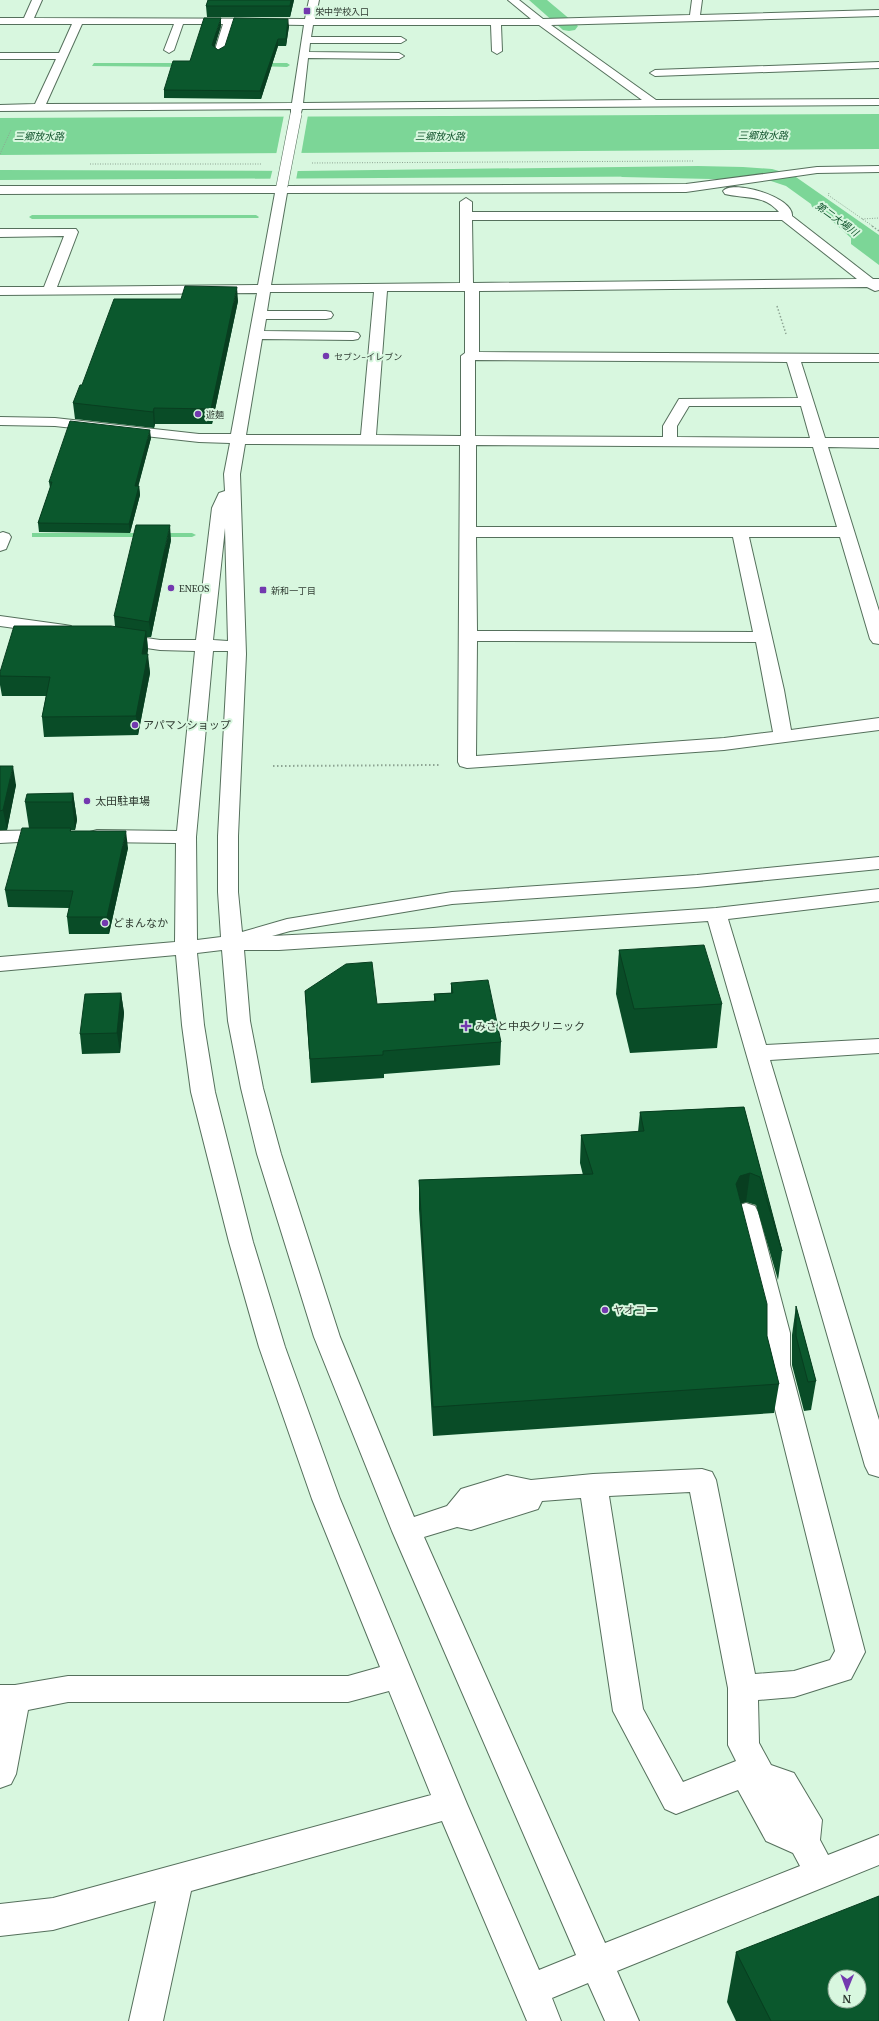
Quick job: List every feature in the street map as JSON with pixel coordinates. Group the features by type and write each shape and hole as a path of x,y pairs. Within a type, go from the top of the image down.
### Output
{"street":[{"path":"27,22 37,0"},
{"path":"314,0 305,40 297,110 286,163 232,474 237,646 228,836 228,892 239,1021 252,1088 269,1154 327,1337 384,1482 622,2021"},
{"path":"513,0 654,104"},
{"path":"694,18 697,0"},
{"path":"0,21 179,23 496,23 582,22 879,12"},
{"path":"39,107 78,22"},
{"path":"170,50 179,23"},
{"path":"218,53 228,23"},
{"path":"496,23 497,51"},
{"path":"305,40 401,40"},
{"path":"304,55 399,56"},
{"path":"0,56 62,56"},
{"path":"655,73 879,65"},
{"path":"0,108 39,107 297,110 879,102"},
{"path":"686,188 793,172 841,173 879,169"},
{"path":"0,190 686,188 758,193 772,198 787,214 785,216"},
{"path":"467,189 466,216 472,356"},
{"path":"466,216 785,216 877,286"},
{"path":"0,233 72,232 49,291"},
{"path":"0,292 381,287 877,286"},
{"path":"368,440 381,287"},
{"path":"323,336 329,288"},
{"path":"260,315 326,315"},
{"path":"256,335 353,336"},
{"path":"879,358 468,356 467,441 469,532 467,762 669,748 783,737 879,724"},
{"path":"793,357 879,638"},
{"path":"670,441 670,426 684,402 806,402"},
{"path":"0,422 55,422 199,438 237,439 879,443"},
{"path":"232,474 220,508 204,646 186,837 186,947 193,1025 203,1092 241,1242 272,1347 326,1499 397,1675 544,2021"},
{"path":"469,532 846,532"},
{"path":"740,532 783,737"},
{"path":"0,621 84,633"},
{"path":"468,636 763,637"},
{"path":"106,637 160,645 237,646"},
{"path":"0,837 186,837"},
{"path":"232,943 287,925 452,898 697,881 879,863"},
{"path":"0,964 232,943 279,943 433,934 716,914 879,895"},
{"path":"716,914 879,1466"},
{"path":"757,1053 879,1046"},
{"path":"743,1688 794,1684 840,1670 850,1652 777,1365 777,1333 746,1212"},
{"path":"406,1531 457,1515 471,1518 528,1501 531,1491 592,1485 702,1480 743,1688 744,1745 758,1773 753,1789 777,1830 804,1842 821,1873"},
{"path":"592,1485 628,1711 676,1799 758,1773"},
{"path":"0,1774 7,1699 68,1689 348,1689 397,1675"},
{"path":"0,1920 53,1914 451,1804"},
{"path":"531,1990 879,1850"},
{"path":"146,2021 177,1880"}],"path":[{"path":"0,154 13,127"},
{"path":"84,164 700,161"},
{"path":"841,173 828,195 879,231"},
{"path":"862,219 879,218"},
{"path":"776,305 793,357"},
{"path":"273,766 451,765 467,762"}],"water":[{"name":"三郷放水路","path":"879,114 879,149 0,155 0,118"},
{"name":"第二大場川","path":"698,166 772,169 793,175 879,235 879,265 851,244 851,238 820,210 812,207 811,204 786,186 762,178 744,176 0,180 0,170 299,171"}],"pier":[{"path":"284,115 308,115 301,155 276,155"},
{"path":"273,168 298,169 296,180 270,180"}],"building":[{"path":"208,0 291,0 290,6 206,6"},
{"path":"204,18 221,18 212,45 218,50 225,46 234,18 288,19 286,39 278,39 260,91 164,90 173,61 190,61"},
{"path":"185,286 237,287 211,409 154,408 153,412 73,403 80,385 82,385 114,299 181,299"},
{"path":"70,421 150,430 135,486 139,486 129,524 38,523 52,482 49,482"},
{"path":"136,525 170,525 149,622 114,616"},
{"path":"14,626 111,626 146,631 142,654 148,654 136,716 42,717 50,677 0,676"},
{"path":"0,766 13,766 3,810 0,811"},
{"path":"73,793 72,802 25,802 27,794"},
{"path":"22,828 71,828 70,831 126,831 107,917 67,917 73,891 5,890"},
{"path":"704,945 722,1004 634,1009 619,950"},
{"path":"372,962 377,1004 436,1001 434,994 453,993 451,983 488,980 501,1042 383,1051 383,1055 310,1059 305,991 346,964"},
{"path":"121,993 117,1033 80,1034 85,994"},
{"name":"ヤオコー","path":"744,1107 782,1251 760,1177 750,1173 740,1176 736,1184 767,1304 767,1336 779,1384 433,1407 419,1180 593,1174 581,1135 644,1131 640,1112"},
{"path":"796,1306 816,1381 808,1382 796,1336"},
{"path":"879,1896 879,2021 771,2021 736,1952"}],"waterway":[{"path":"537,0 569,26"},
{"path":"94,65 187,65"},
{"path":"258,65 287,65"},
{"path":"624,176 755,178"},
{"path":"32,217 256,217"},
{"path":"35,535 192,535"}],"place":[{"name":"栄中学校入口","path":"307,11"},
{"name":"セブン-イレブン","path":"326,356"},
{"name":"遊麺","path":"198,414"},
{"name":"ENEOS","path":"171,588"},
{"name":"新和一丁目","path":"263,590"},
{"name":"アパマンショップ","path":"135,725"},
{"name":"太田駐車場","path":"87,801"},
{"name":"どまんなか","path":"105,923"},
{"name":"みさと中央クリニック","path":"466,1026"},
{"name":"ヤオコー","path":"605,1310"}]}
